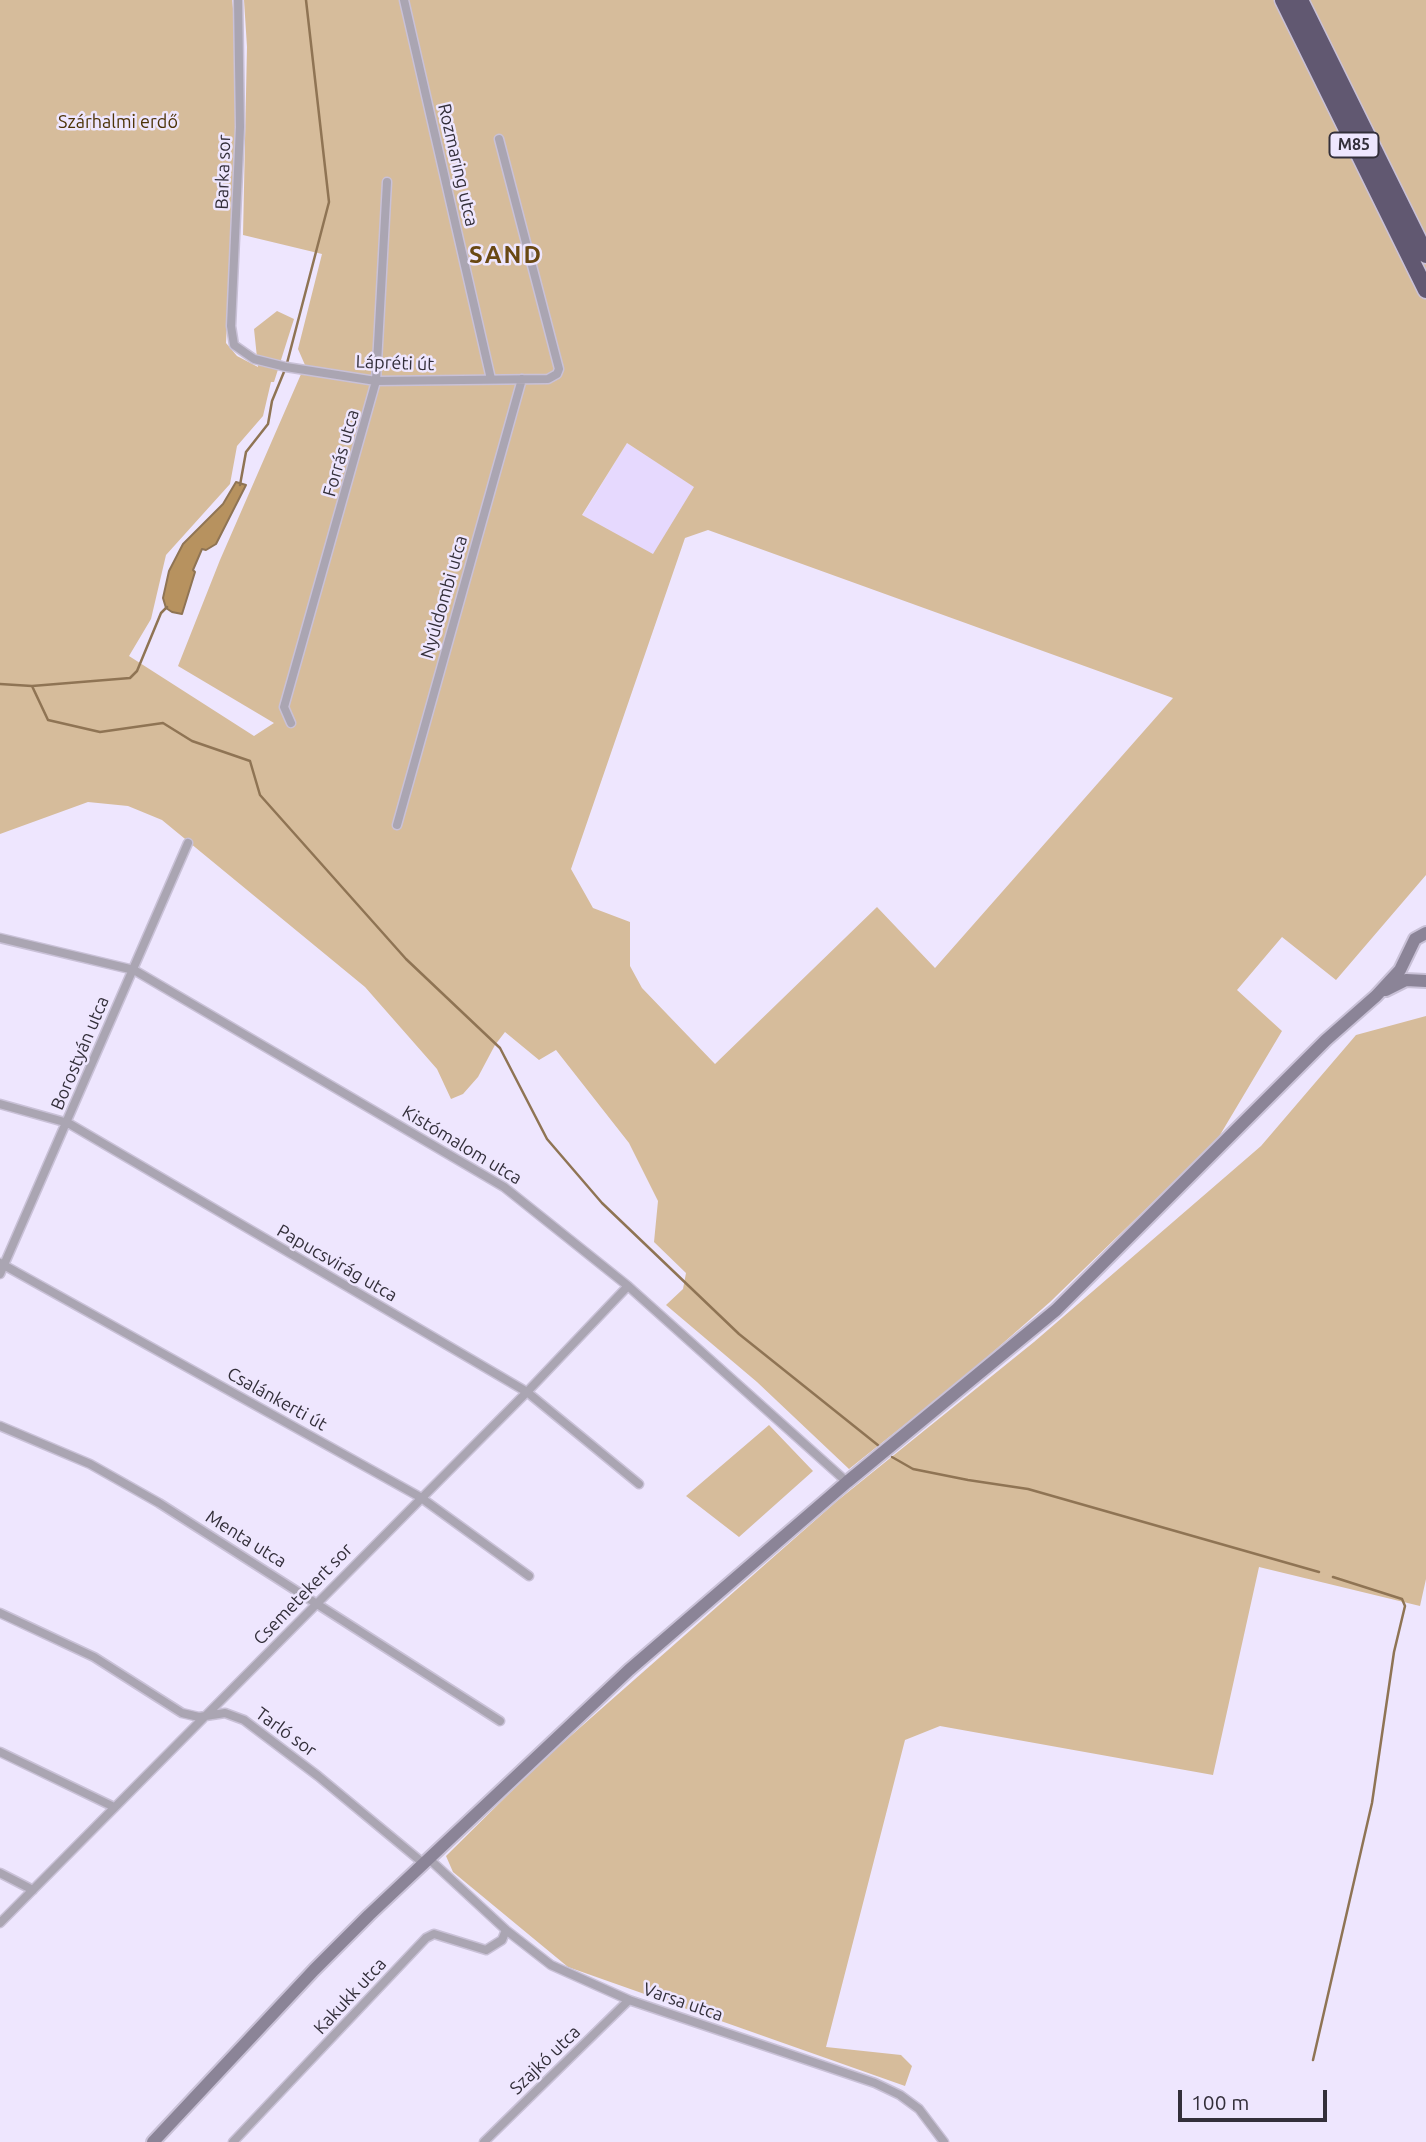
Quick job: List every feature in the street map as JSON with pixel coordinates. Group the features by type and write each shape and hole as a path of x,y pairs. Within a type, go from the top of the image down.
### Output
{"highway":[{"name":"M85","path":"1283,0 1426,290"},
{"name":"M85","path":"1300,0 1426,255"}],"main road":[{"path":"153,2142 314,1970 425,1860 629,1670 847,1482 1056,1310 1326,1040 1376,996 1400,970 1415,939 1426,933"},
{"path":"1408,956 1410,968 1424,981"},
{"path":"1376,996 1406,980 1424,981"}],"street":[{"name":"Barka sor","path":"234,345 231,326 240,127 238,0"},
{"name":"Rozmaring utca","path":"404,0 491,379"},
{"name":"Lápréti út","path":"234,345 254,359 376,381 548,379 559,372 499,139"},
{"name":"Forrás utca","path":"291,723 284,707 376,381 387,182"},
{"name":"Nyúldombi utca","path":"397,825 522,379"},
{"name":"Borostyán utca","path":"0,1274 2,1263 68,1123 188,843"},
{"name":"Kistómalom utca","path":"0,937 134,970 504,1186 628,1286 847,1482"},
{"name":"Papucsvirág utca","path":"0,1104 68,1123 527,1392 639,1484"},
{"name":"Csalánkerti út","path":"2,1263 420,1497 529,1576"},
{"name":"Csemetekert sor","path":"0,1923 527,1392 628,1286"},
{"name":"Menta utca","path":"0,1426 90,1464 159,1503 500,1721"},
{"name":"Tarló sor","path":"0,1613 94,1657 182,1713 199,1717 225,1713 244,1720 425,1860"},
{"path":"0,1752 114,1807"},
{"name":"Varsa utca","path":"425,1860 551,1965 629,2000 875,2083 900,2095 919,2109 944,2142"},
{"path":"0,1873 33,1890"},
{"name":"Kakukk utca","path":"233,2142 426,1938 434,1934 486,1950 502,1940 506,1930"},
{"name":"Szajkó utca","path":"484,2142 629,2000"}],"shaded area":[{"path":"627,443 695,487 654,555 582,516"},
{"path":"236,482 246,485 216,544 206,550 202,549 193,570 195,572 182,614 172,612 166,608 163,598 169,571 183,544 223,504"}],"green space":[{"name":"Szárhalmi erdő","path":"0,0 232,0 236,125 226,343 237,356 258,367 254,329 277,311 294,319 274,382 271,382 263,416 237,446 230,484 166,555 151,619 129,656 254,736 274,723 178,666 220,560 305,365 298,349 322,254 243,235 247,47 244,0 1426,0 1426,875 1336,980 1282,937 1237,990 1282,1031 1217,1140 1050,1302 962,1379 849,1469 757,1382 666,1305 683,1289 686,1273 654,1242 658,1201 629,1143 556,1050 539,1060 505,1032 478,1077 463,1094 451,1099 437,1069 365,987 162,820 128,806 88,802 0,834","holes":["627,443 694,487 653,554 582,515","708,530 1173,698 935,968 877,907 715,1064 642,988 630,966 630,922 593,908 571,869 685,538"]},
{"path":"1426,1016 1426,1579 1420,1606 1259,1567 1213,1775 940,1726 905,1740 826,2047 901,2055 912,2066 905,2086 568,1967 453,1872 446,1856 541,1762 837,1501 1034,1342 1261,1146 1356,1035"},
{"path":"769,1425 813,1471 739,1537 686,1496"}],"waterway":[{"path":"240,485 246,452 268,424 272,401 286,367 329,202 306,0"},
{"path":"0,684 32,686 130,678 137,671 161,613 167,607"},
{"path":"32,686 48,720 100,732 163,723 192,741 250,761 260,795 406,959 500,1048 547,1139 602,1203 739,1334 879,1446"},
{"path":"892,1457 913,1469 1028,1489 1319,1572"},
{"path":"1313,2060 1372,1803 1394,1652 1405,1606 1402,1599 1333,1577"}],"district":[{"name":"SAND","path":"506,255"}]}
